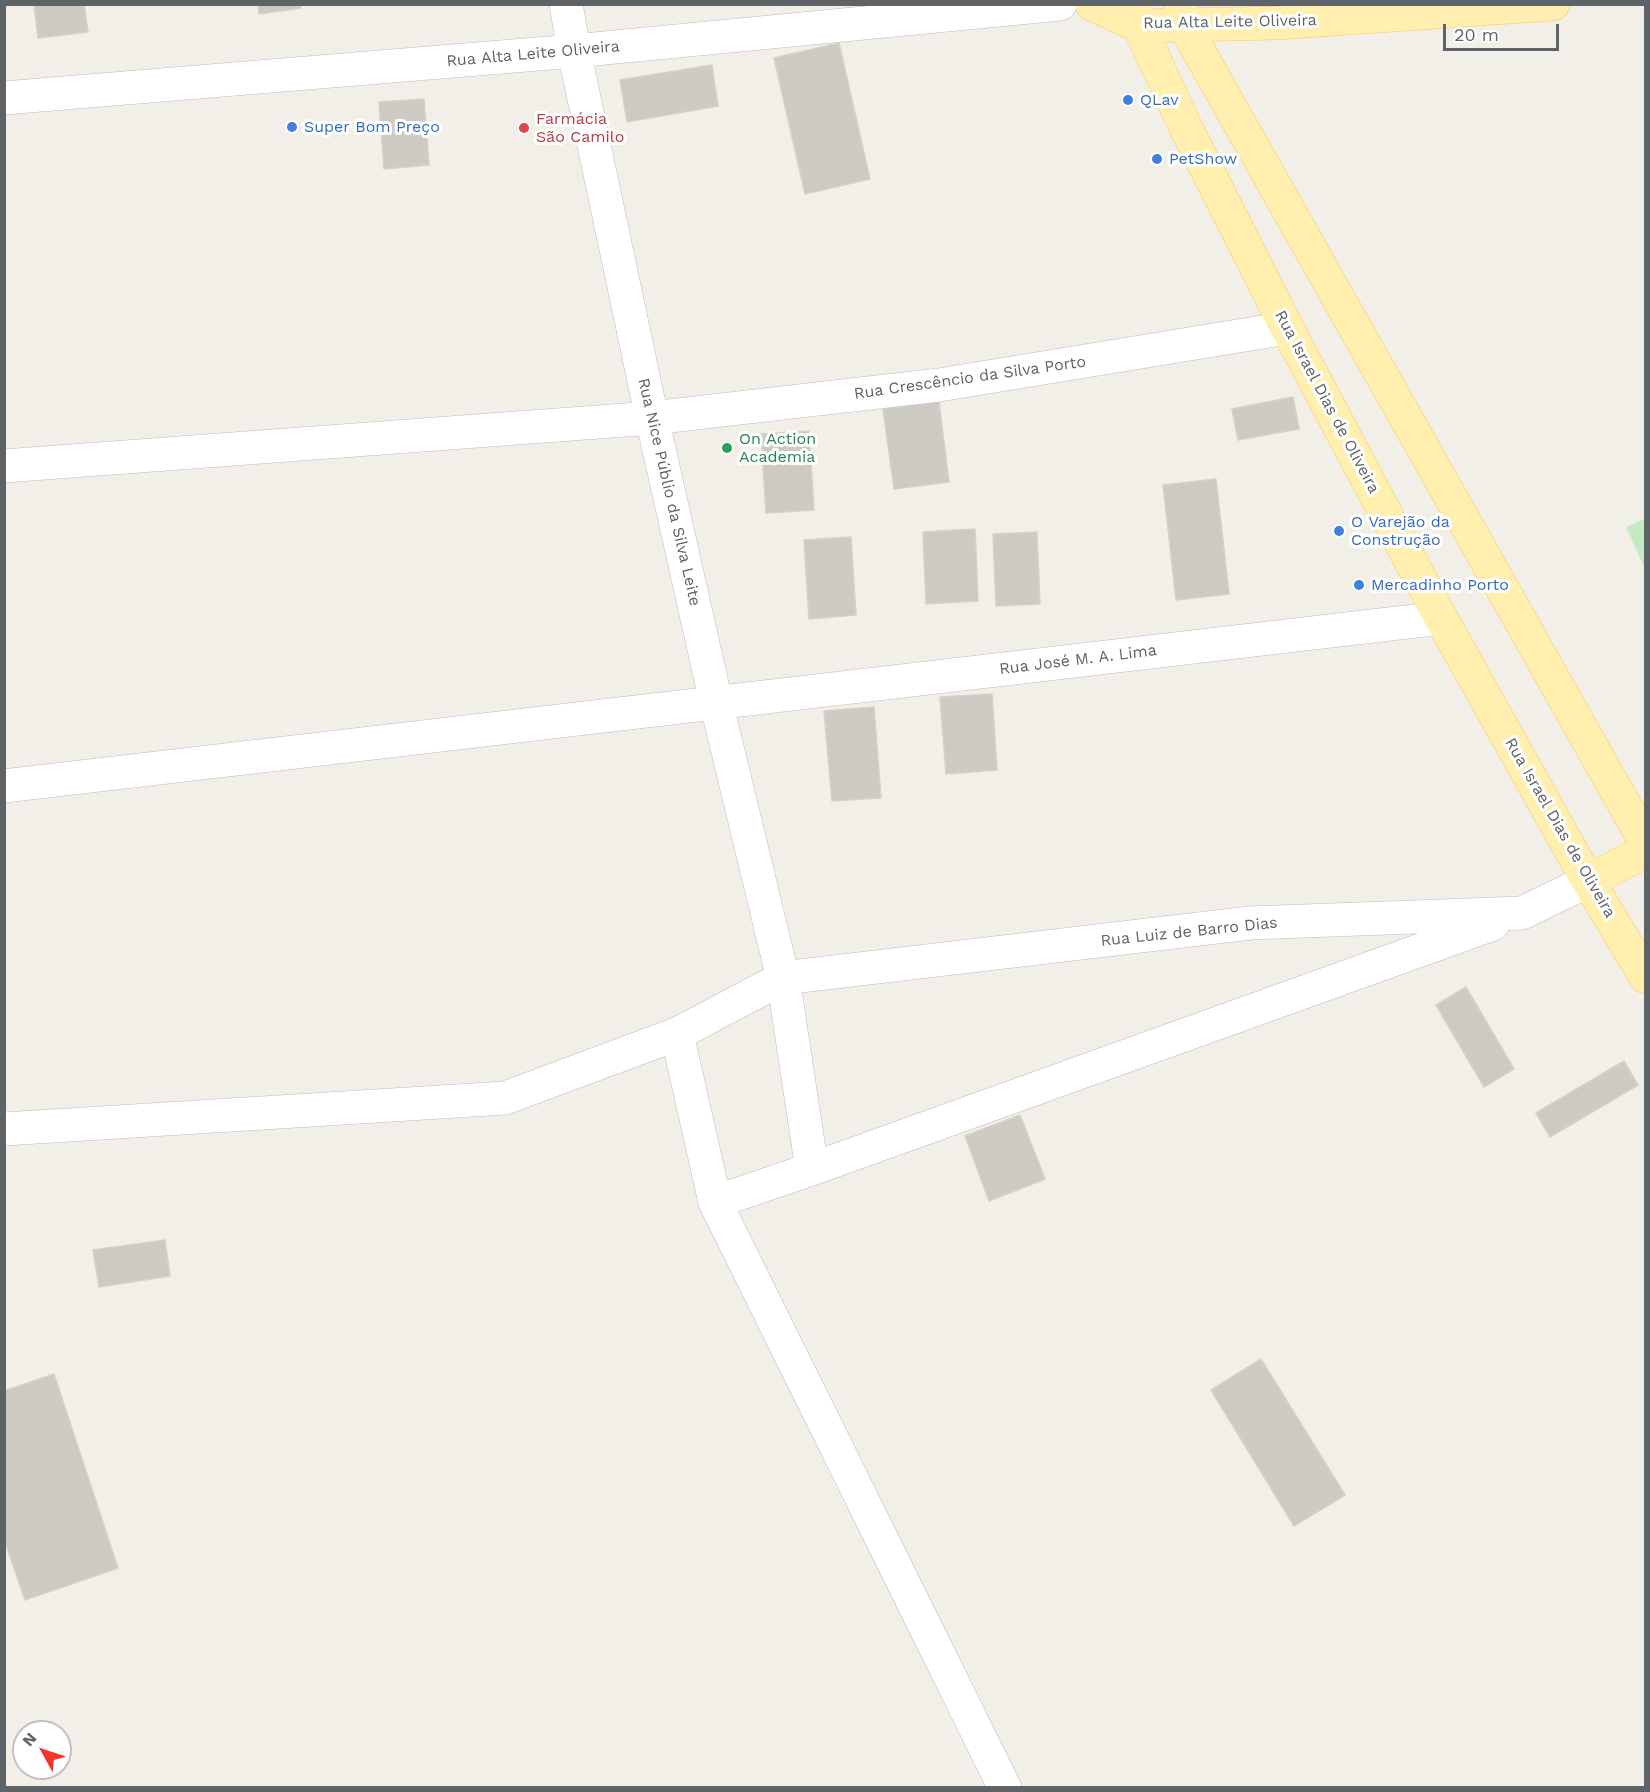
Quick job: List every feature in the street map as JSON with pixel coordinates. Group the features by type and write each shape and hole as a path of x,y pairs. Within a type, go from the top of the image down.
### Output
{"main road":[{"name":"Rua Alta Leite Oliveira","path":"1092,4 1137,15 1182,15 1275,23 1553,4"},
{"name":"Rua Israel Dias de Oliveira","path":"1137,15 1186,128 1287,328 1441,618 1588,881 1646,977"},
{"path":"1182,15 1646,843"},
{"path":"1588,881 1646,851"}],"street":[{"name":"Rua Nice Públio da Silva Leite","path":"566,4 652,418 716,702 783,978 812,1169"},
{"name":"Rua Alta Leite Oliveira","path":"4,98 574,51 1060,4"},
{"name":"Rua Crescêncio da Silva Porto","path":"4,466 652,418 939,385 1287,328"},
{"name":"Rua José M. A. Lima","path":"4,786 1441,618"},
{"name":"Rua Luiz de Barro Dias","path":"783,978 1250,923 1522,913 1588,881"},
{"path":"715,1202 1522,913"},
{"path":"4,1129 505,1098 677,1034 783,978"},
{"path":"677,1034 715,1202 1005,1788"}],"green space":[{"path":"1645,519 1645,569 1626,527"}],"building":[{"path":"34,4 84,4 88,32 38,38"},
{"path":"258,4 300,4 301,8 259,14"},
{"path":"839,43 870,179 805,194 774,58"},
{"path":"712,65 718,106 627,122 620,80"},
{"path":"424,99 429,165 384,169 379,102"},
{"path":"1293,397 1299,429 1238,440 1232,409"},
{"path":"939,402 949,482 894,489 883,409"},
{"path":"809,431 814,510 766,513 761,434"},
{"path":"1216,479 1229,594 1176,600 1163,485"},
{"path":"975,529 978,601 926,604 923,532"},
{"path":"1037,532 1040,604 996,606 993,534"},
{"path":"851,537 856,615 809,619 804,540"},
{"path":"992,694 997,770 946,774 940,697"},
{"path":"874,707 881,798 832,801 824,711"},
{"path":"1466,987 1514,1069 1484,1087 1436,1005"},
{"path":"1624,1061 1638,1085 1550,1137 1536,1113"},
{"path":"1020,1115 1045,1179 989,1201 965,1136"},
{"path":"165,1240 170,1276 99,1287 93,1250"},
{"path":"1261,1359 1345,1495 1294,1526 1211,1390"},
{"path":"54,1374 118,1568 25,1600 4,1539 4,1391"}],"place":[{"name":"QLav","path":"1128,100"},
{"name":"Super Bom Preço","path":"292,127"},
{"name":"Farmácia São Camilo","path":"524,128"},
{"name":"PetShow","path":"1157,159"},
{"name":"On Action Academia","path":"727,448"},
{"name":"O Varejão da Construção","path":"1339,531"},
{"name":"Mercadinho Porto","path":"1359,585"}]}
